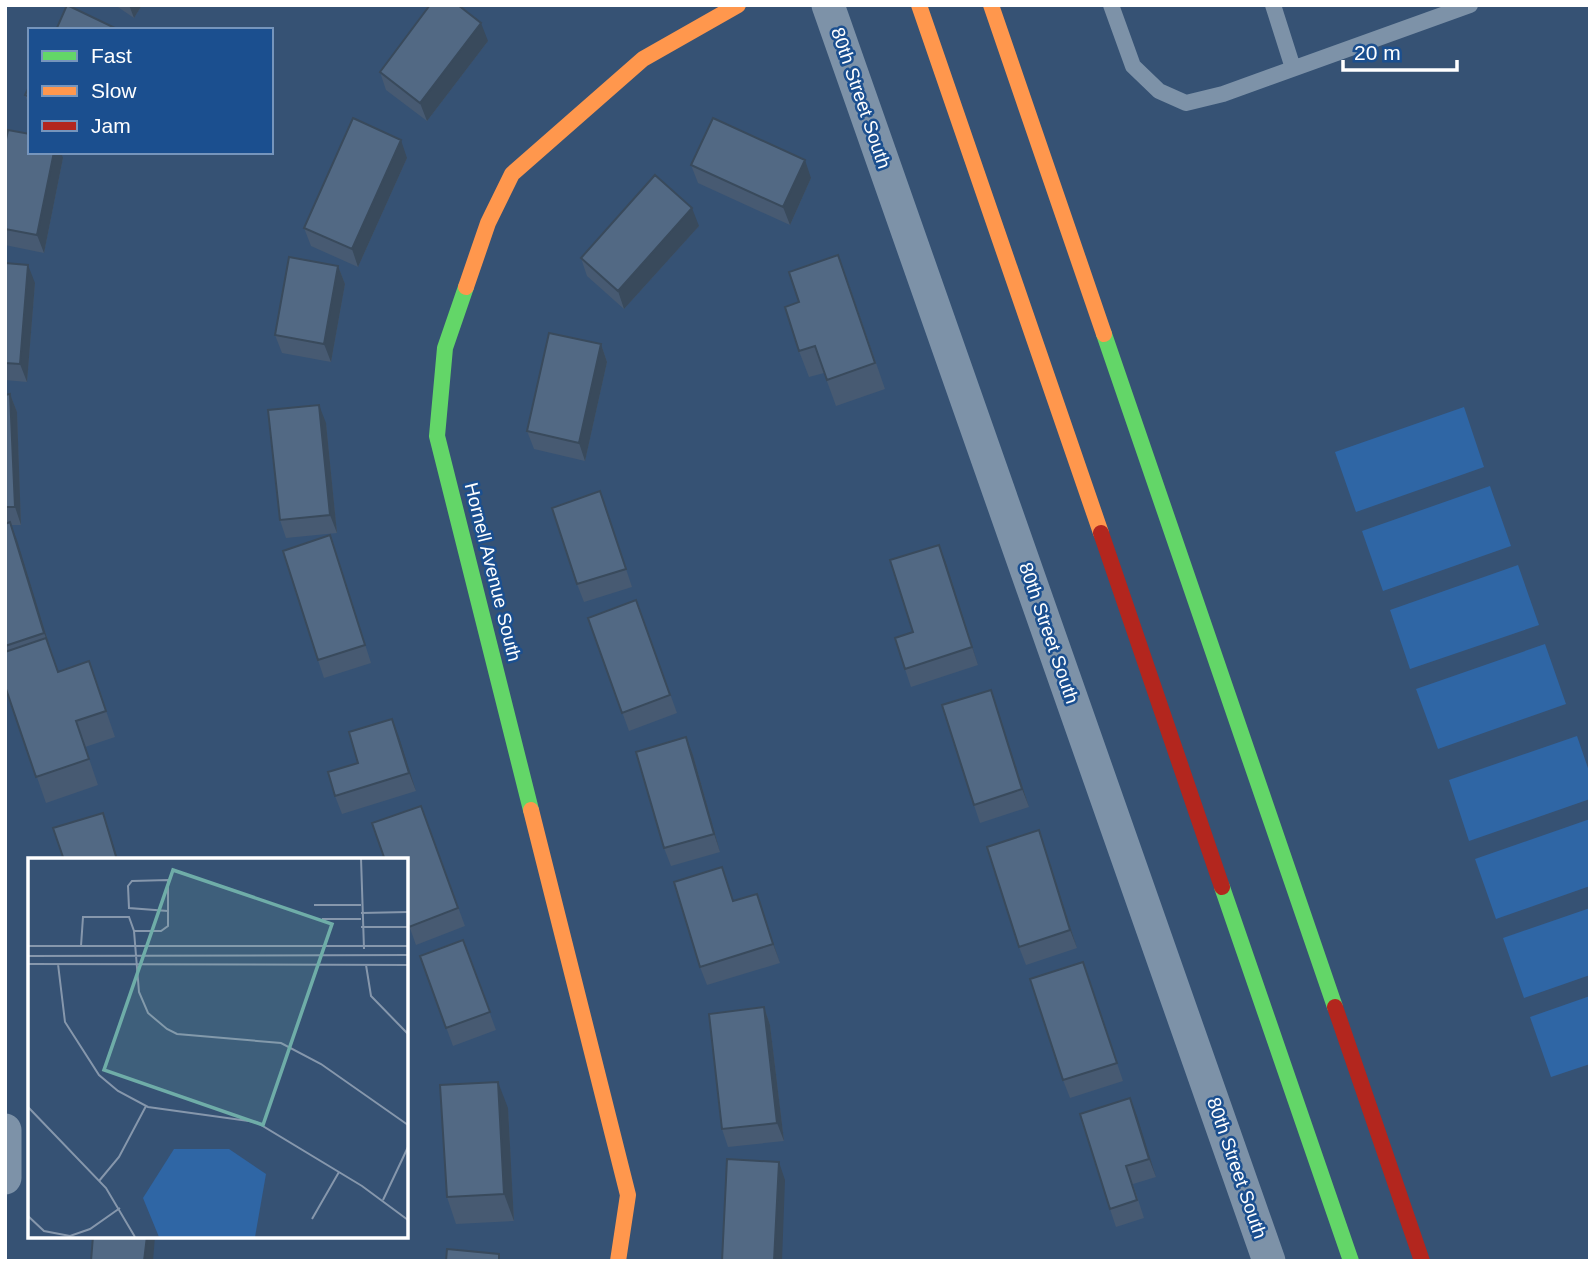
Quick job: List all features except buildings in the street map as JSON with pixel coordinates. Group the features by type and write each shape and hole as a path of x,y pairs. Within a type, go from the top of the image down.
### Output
{"main road":[{"name":"Hornell Avenue South","path":"618,1261 628,1195 437,436 445,348 488,223 512,174 643,59 738,5"},
{"path":"919,5 1351,1261"},
{"path":"990,5 1422,1261"}],"street":[{"name":"80th Street South","path":"828,5 1269,1261"},
{"path":"5,1130 5,1178"}],"lane":[{"path":"1111,5 1133,66 1159,91 1186,103 1223,94 1470,5"},
{"path":"1273,5 1293,68"}],"shaded area":[{"path":"1464,407 1484,467 1356,512 1335,452"},
{"path":"1490,486 1511,546 1383,591 1362,531"},
{"path":"1518,565 1539,625 1410,669 1390,610"},
{"path":"1545,644 1566,704 1438,749 1416,689"},
{"path":"1577,736 1590,774 1590,799 1469,841 1449,780"},
{"path":"1590,819 1590,886 1496,919 1475,859"},
{"path":"1590,908 1590,975 1524,998 1503,938"},
{"path":"1590,996 1590,1064 1551,1077 1530,1017"}],"traffic: fast":[{"path":"466,287 445,348 437,436 531,810"},
{"path":"1104,334 1335,1007"},
{"path":"1222,887 1351,1261"}],"traffic: slow":[{"path":"466,287 488,223 512,174 643,59 738,5"},
{"path":"919,5 1101,533"},
{"path":"991,5 1104,334"},
{"path":"531,810 628,1195 618,1261"}],"traffic: jam":[{"path":"1101,533 1222,887"},
{"path":"1335,1007 1422,1261"}]}
